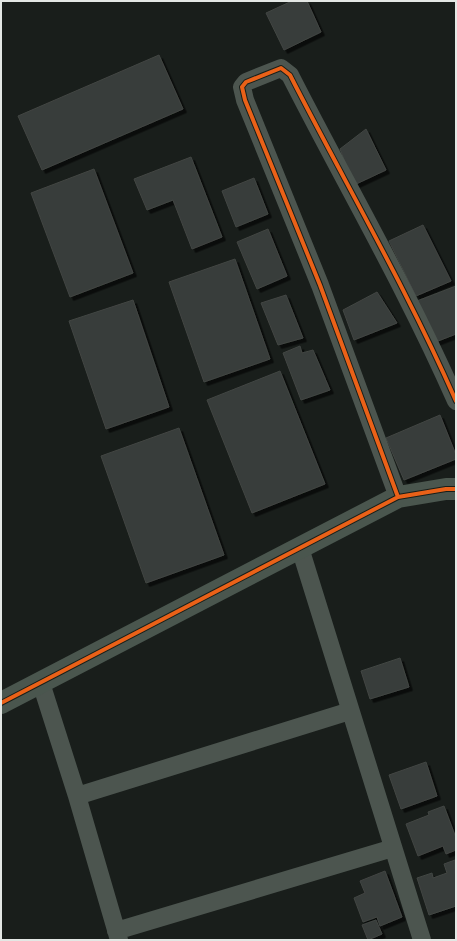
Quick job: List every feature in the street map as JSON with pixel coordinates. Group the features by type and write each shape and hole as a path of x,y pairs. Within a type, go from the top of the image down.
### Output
{"street":[{"path":"398,497 320,284 245,100 242,87 246,82 281,68 290,75 394,272 456,401"},
{"path":"1,703 398,497 446,489 456,489"},
{"path":"300,548 422,940"},
{"path":"41,683 77,796 118,935 393,848"},
{"path":"77,796 350,711"}],"building":[{"path":"292,1 307,1 321,32 284,50 266,13"},
{"path":"159,55 183,109 42,170 18,116"},
{"path":"366,129 386,170 354,185 340,149"},
{"path":"191,157 222,237 192,249 173,200 147,210 134,179"},
{"path":"94,169 133,273 70,297 31,193"},
{"path":"254,178 268,214 236,227 222,191"},
{"path":"423,225 451,281 416,296 389,241"},
{"path":"268,229 287,276 257,289 237,242"},
{"path":"235,259 270,359 204,382 169,282"},
{"path":"456,286 456,334 433,343 417,301"},
{"path":"377,292 397,323 354,340 343,310"},
{"path":"286,295 303,338 278,345 261,303"},
{"path":"133,300 169,407 106,429 69,321"},
{"path":"300,346 302,353 313,350 330,390 301,400 283,353"},
{"path":"280,371 325,484 252,513 207,400"},
{"path":"440,415 456,455 456,459 404,480 386,438"},
{"path":"179,428 224,555 146,583 101,456"},
{"path":"400,658 409,687 370,699 361,671"},
{"path":"426,762 437,796 401,809 389,775"},
{"path":"444,806 456,838 456,850 446,854 443,846 418,856 406,824 429,815 428,812"},
{"path":"455,860 456,906 429,915 417,878 432,873 433,878 447,873 444,864"},
{"path":"385,871 402,917 380,926 377,917 363,922 354,898 365,893 360,881"},
{"path":"376,920 382,934 368,940 362,925"}],"cycle path":[{"path":"398,497 320,285 245,100 242,87 246,82 281,68 290,75 417,318 456,401"},
{"path":"1,703 398,497 446,489 456,489"}]}
